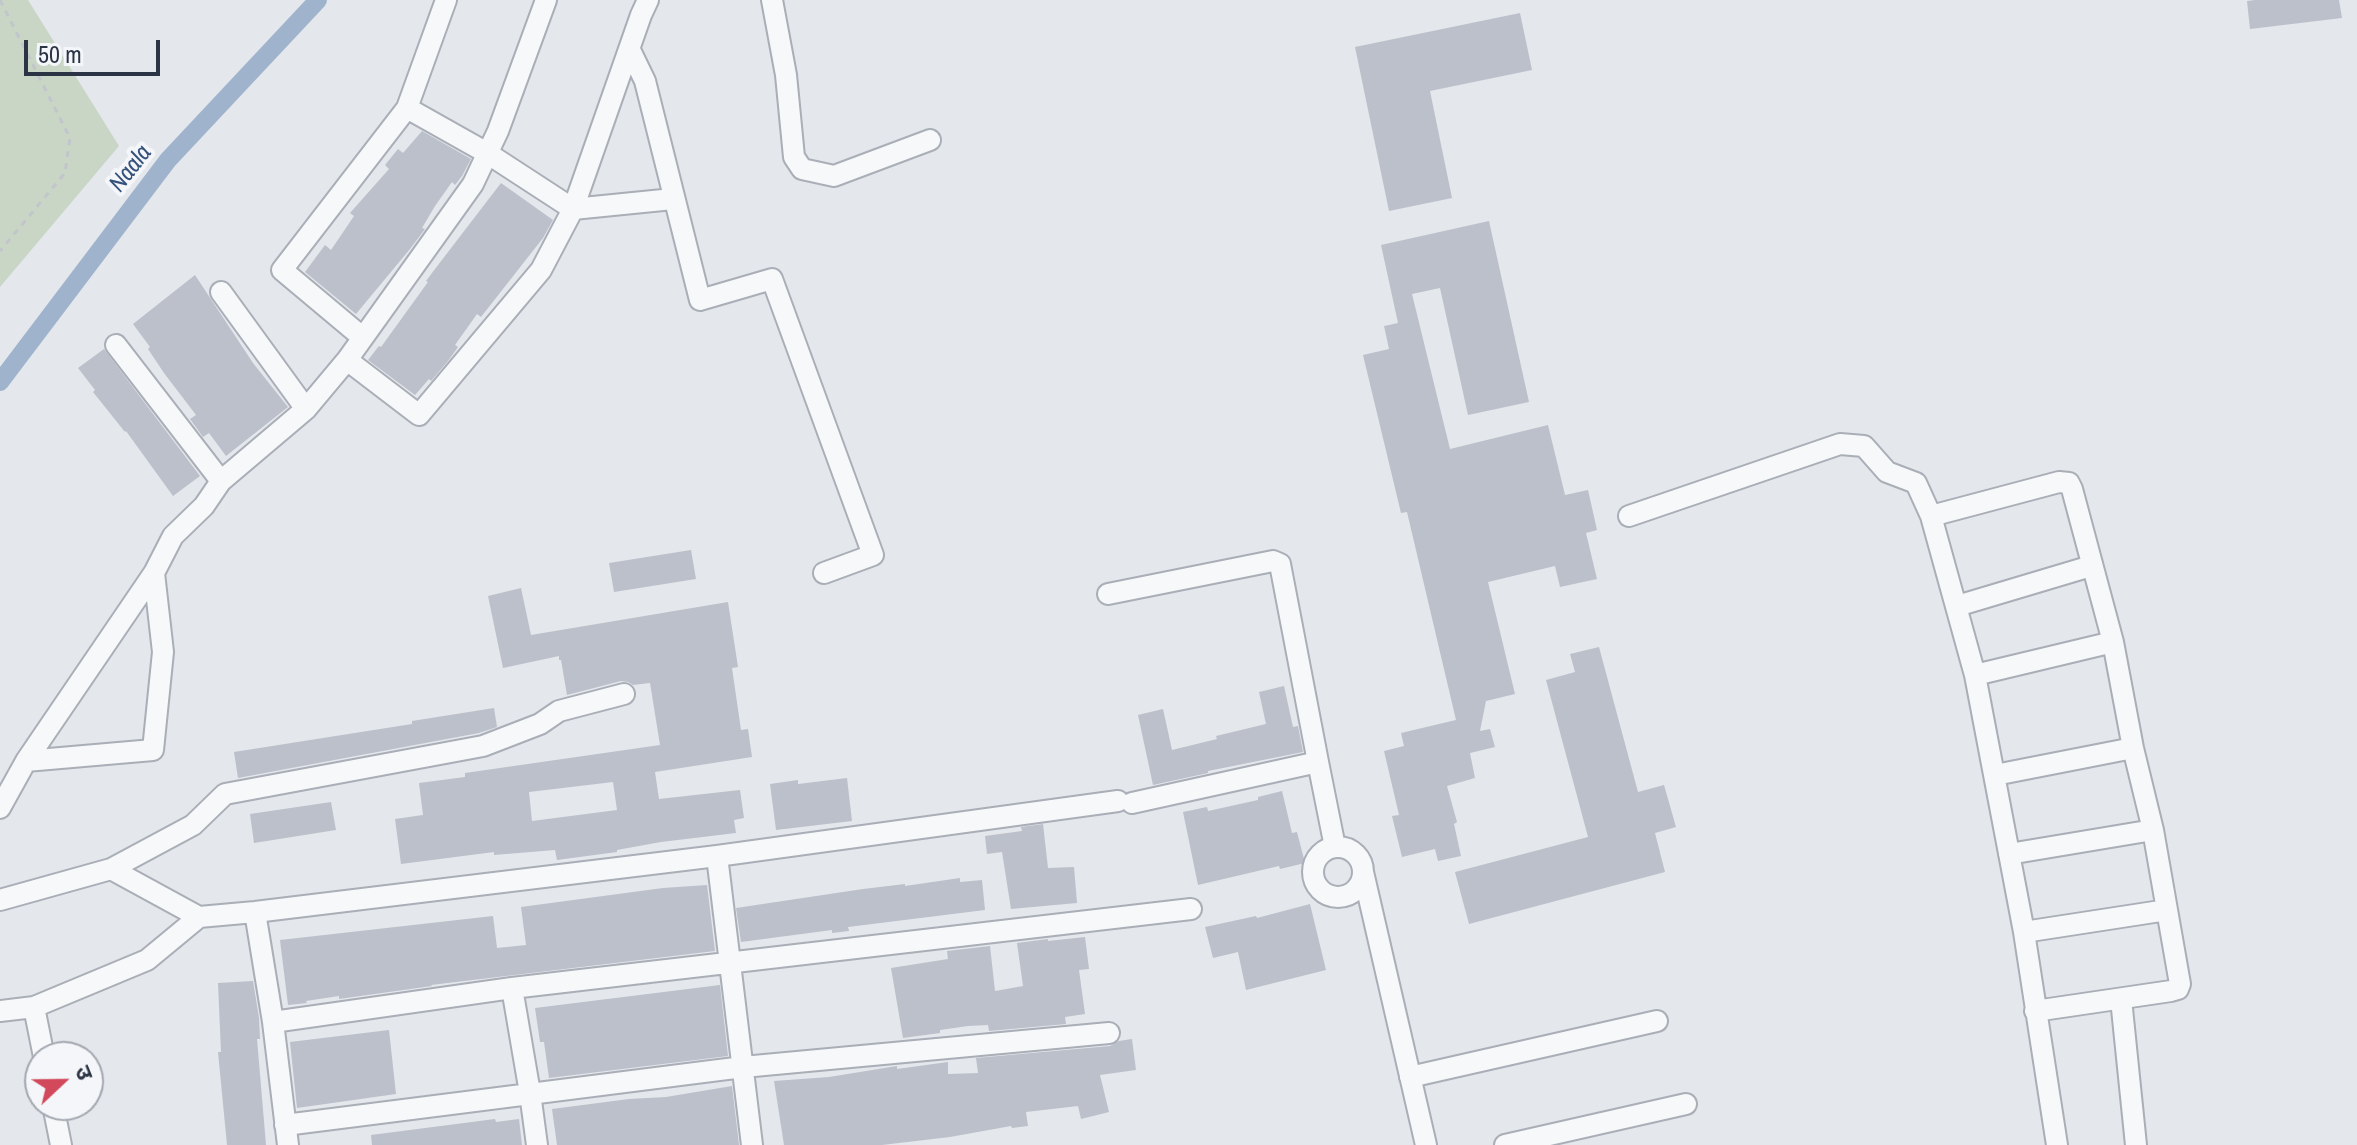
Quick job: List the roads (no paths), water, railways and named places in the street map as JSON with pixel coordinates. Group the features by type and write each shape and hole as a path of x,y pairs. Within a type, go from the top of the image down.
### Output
{"street":[{"path":"362,337 282,270 407,108 446,0"},
{"path":"0,808 26,761 154,573 173,536 204,506 221,481 306,409 347,360 473,184 498,131 546,0"},
{"path":"347,360 419,415 541,270 573,209 648,0"},
{"path":"772,0 786,75 794,157 802,169 834,176 930,140"},
{"path":"630,50 645,81 700,300 772,279 873,555 824,573"},
{"path":"407,108 487,153 573,209 673,199"},
{"path":"221,292 306,409"},
{"path":"116,345 221,481"},
{"path":"1629,516 1840,444 1864,446 1887,472 1916,483 1931,516 1975,675 2024,932 2057,1145"},
{"path":"1931,516 2059,482 2069,483 2113,642 2133,748 2153,830 2180,984 2178,989 2035,1011"},
{"path":"1108,594 1273,561 1280,564 1335,847"},
{"path":"1957,606 2091,566"},
{"path":"26,761 153,750 163,652 154,573"},
{"path":"1975,675 2113,642"},
{"path":"0,900 111,869 193,825 225,794 483,746 540,724 559,711 624,694"},
{"path":"1995,775 2133,748"},
{"path":"111,869 199,917 717,856 1125,802 1318,762"},
{"path":"2009,854 2153,830"},
{"path":"1363,872 1361,881 1351,894 1334,897 1320,890 1313,875 1316,860 1335,847 1351,851 1362,864 1426,1145"},
{"path":"717,856 752,1145"},
{"path":"273,1022 512,988 1191,909"},
{"path":"2024,932 2167,910"},
{"path":"255,912 287,1135 530,1093 743,1067 1109,1033"},
{"path":"0,1011 34,1007 147,960 199,917"},
{"path":"512,988 537,1145"},
{"path":"2121,999 2136,1145"},
{"path":"34,1007 41,1041"},
{"path":"1410,1077 1657,1021"},
{"path":"1505,1145 1686,1104"},
{"path":"56,1121 61,1145"}],"waterway":[{"name":"Naala","path":"0,382 168,160 318,0"}]}
